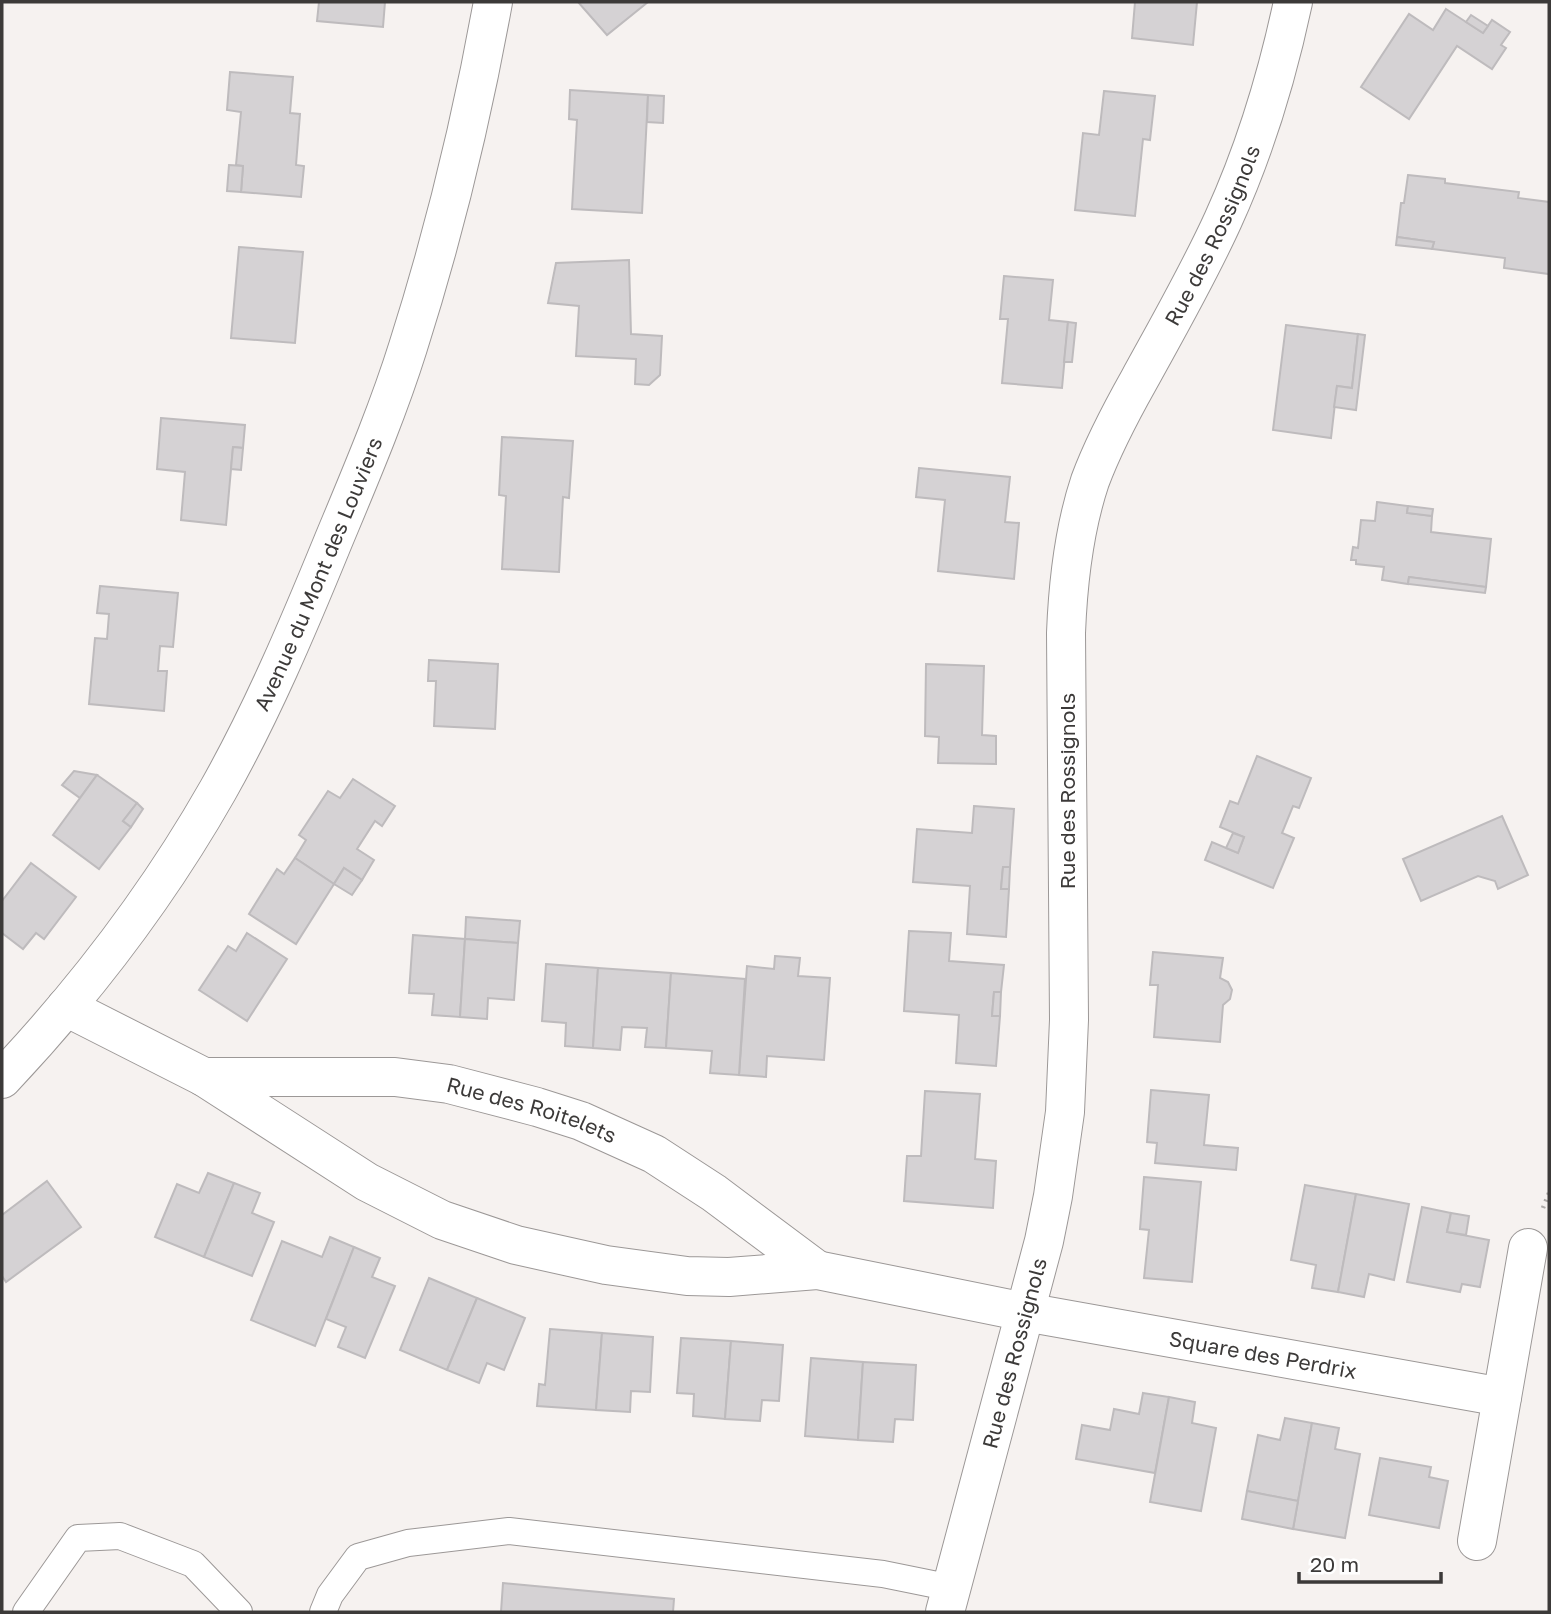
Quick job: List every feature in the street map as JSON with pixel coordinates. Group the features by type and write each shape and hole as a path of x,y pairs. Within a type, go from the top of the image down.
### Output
{"street":[{"name":"Avenue du Mont des Louviers","path":"2,1079 66,1007 165,875 218,790 248,732 315,585 382,421 407,349 457,167 484,55 493,2"},
{"name":"Rue des Rossignols","path":"948,1600 1053,1196 1065,1112 1069,1020 1066,633 1067,593 1073,555 1090,481 1105,445 1200,267 1240,179 1270,94 1293,2"},
{"name":"Rue des Roitelets","path":"66,1007 204,1077 367,1182 442,1220 516,1245 606,1265 687,1276 729,1278 817,1270 1025,1312"},
{"name":"Rue des Roitelets","path":"204,1077 395,1077 449,1084 537,1107 581,1121 654,1154 714,1193 817,1270"},
{"path":"1477,1541 1528,1248"},
{"name":"Square des Perdrix","path":"1025,1312 1502,1396"}],"lane":[{"path":"323,1612 330,1595 358,1557 408,1543 509,1531 883,1574 948,1600"},
{"path":"26,1612 78,1538 120,1536 193,1564 239,1612"}],"building":[{"path":"319,2 385,2 383,27 317,21"},
{"path":"578,2 648,2 607,35"},
{"path":"1135,2 1197,2 1193,45 1132,38"},
{"path":"1446,9 1483,33 1492,20 1510,32 1501,45 1506,48 1492,69 1457,46 1409,119 1361,87 1409,14 1433,30"},
{"path":"1471,15 1488,26 1483,33 1466,22"},
{"path":"230,72 293,77 290,113 300,114 296,165 304,166 301,197 241,192 243,166 236,165 241,112 227,110"},
{"path":"570,90 648,95 642,213 572,209 577,120 569,119"},
{"path":"1104,91 1155,96 1150,140 1143,139 1135,216 1075,210 1083,133 1099,135"},
{"path":"648,95 664,96 663,123 647,122"},
{"path":"229,165 243,166 241,192 227,191"},
{"path":"1408,175 1445,179 1445,183 1519,192 1518,198 1549,202 1549,274 1504,268 1505,258 1432,249 1434,242 1397,237"},
{"path":"1397,237 1434,242 1432,249 1396,245"},
{"path":"239,247 303,252 295,343 231,338"},
{"path":"629,260 631,334 662,336 660,375 649,385 635,384 636,359 576,356 579,306 548,303 556,263"},
{"path":"1004,276 1053,280 1049,320 1068,322 1062,388 1002,383 1008,319 1000,319"},
{"path":"1068,322 1076,323 1072,362 1064,362"},
{"path":"1286,325 1358,334 1352,388 1337,386 1331,438 1273,430"},
{"path":"1358,334 1365,335 1356,410 1334,407 1337,386 1352,388"},
{"path":"161,418 245,425 243,448 233,447 226,525 181,520 185,472 157,469"},
{"path":"502,437 573,441 569,498 563,497 559,572 502,569 506,496 499,495"},
{"path":"233,447 243,448 241,470 231,469"},
{"path":"919,468 1010,477 1005,522 1019,523 1014,579 938,571 945,500 916,497"},
{"path":"1377,502 1408,506 1407,513 1432,516 1431,532 1491,539 1486,587 1409,577 1408,584 1382,580 1384,567 1356,564 1356,560 1351,560 1353,547 1358,548 1361,520 1375,521"},
{"path":"1408,506 1433,509 1432,516 1407,513"},
{"path":"1409,577 1486,587 1485,593 1408,584"},
{"path":"100,586 178,593 173,647 160,646 158,671 167,671 164,711 89,704 95,638 107,639 109,614 97,613"},
{"path":"429,660 498,664 495,729 434,726 436,681 428,681"},
{"path":"926,664 984,666 982,735 996,736 996,764 938,763 939,737 925,736"},
{"path":"1257,756 1311,778 1299,808 1293,806 1282,833 1294,838 1273,888 1205,860 1212,842 1238,853 1244,837 1220,827 1230,801 1238,804"},
{"path":"74,771 97,775 80,798 62,785"},
{"path":"97,775 137,803 123,821 131,827 99,869 53,835"},
{"path":"353,779 395,806 382,826 375,821 357,849 374,860 362,880 344,868 334,884 295,858 306,840 299,835 328,791 340,798"},
{"path":"137,803 143,809 131,827 123,821"},
{"path":"974,806 1014,809 1010,867 1003,867 1001,889 1009,889 1006,937 967,934 970,886 913,882 917,829 972,833"},
{"path":"1502,816 1528,875 1498,889 1495,881 1478,876 1421,901 1403,859"},
{"path":"1233,833 1244,837 1238,853 1226,848"},
{"path":"295,858 334,884 296,944 249,914 277,869 284,874"},
{"path":"31,863 76,897 44,939 36,933 23,949 2,933 2,901"},
{"path":"1003,867 1010,867 1009,889 1001,889"},
{"path":"344,868 362,880 352,895 334,884"},
{"path":"466,917 520,921 518,943 465,939"},
{"path":"909,931 951,933 949,961 1004,965 1001,992 994,992 992,1016 1000,1016 996,1066 956,1063 959,1015 904,1011"},
{"path":"247,933 287,959 247,1021 199,990 228,946 236,951"},
{"path":"413,935 465,939 460,1017 432,1015 434,994 409,993"},
{"path":"465,939 518,943 514,1000 488,998 487,1019 460,1017"},
{"path":"1153,952 1223,958 1220,978 1228,982 1232,990 1230,999 1223,1005 1220,1042 1154,1037 1158,985 1150,985"},
{"path":"775,956 800,958 798,976 830,978 824,1060 767,1056 766,1077 739,1075 747,966 774,969"},
{"path":"546,964 598,968 593,1048 565,1046 566,1023 542,1021"},
{"path":"598,968 671,973 666,1048 645,1047 647,1028 622,1027 620,1050 593,1048"},
{"path":"671,973 745,979 739,1075 710,1073 712,1051 666,1048"},
{"path":"994,992 1001,992 1000,1016 992,1016"},
{"path":"1151,1090 1209,1095 1204,1145 1238,1148 1236,1170 1155,1163 1157,1143 1147,1142"},
{"path":"925,1091 980,1094 975,1159 996,1161 993,1208 904,1201 907,1156 921,1156"},
{"path":"208,1173 234,1183 204,1257 155,1237 177,1184 199,1193"},
{"path":"1144,1177 1201,1182 1192,1282 1144,1278 1149,1230 1140,1229"},
{"path":"47,1181 81,1227 6,1282 2,1276 2,1215"},
{"path":"234,1183 260,1193 252,1213 274,1222 252,1276 204,1257"},
{"path":"1305,1185 1356,1194 1338,1292 1312,1288 1316,1265 1291,1260"},
{"path":"1356,1194 1409,1204 1394,1280 1369,1274 1364,1297 1338,1292"},
{"path":"1422,1207 1451,1213 1447,1232 1489,1240 1480,1287 1462,1284 1460,1292 1407,1282"},
{"path":"1451,1213 1469,1216 1466,1235 1447,1232"},
{"path":"330,1237 354,1247 315,1346 251,1320 282,1241 322,1257"},
{"path":"354,1247 380,1258 372,1277 395,1286 365,1358 338,1347 346,1327 326,1319"},
{"path":"429,1278 477,1298 447,1370 400,1350"},
{"path":"477,1298 525,1318 504,1370 487,1363 479,1383 447,1370"},
{"path":"550,1329 602,1333 596,1410 537,1406 539,1384 545,1385"},
{"path":"602,1333 653,1337 650,1392 631,1391 630,1412 596,1410"},
{"path":"681,1338 731,1341 725,1419 693,1416 694,1394 677,1393"},
{"path":"731,1341 783,1345 779,1401 762,1400 760,1421 725,1419"},
{"path":"811,1358 863,1362 858,1440 805,1436"},
{"path":"863,1362 916,1365 913,1420 895,1419 893,1442 858,1440"},
{"path":"1143,1393 1169,1397 1155,1473 1076,1459 1082,1425 1110,1430 1114,1409 1139,1414"},
{"path":"1169,1397 1195,1402 1192,1423 1216,1428 1201,1511 1150,1502"},
{"path":"1285,1418 1312,1423 1298,1501 1247,1491 1258,1435 1280,1440"},
{"path":"1312,1423 1339,1428 1335,1449 1360,1454 1345,1538 1293,1529"},
{"path":"1380,1458 1431,1467 1429,1477 1448,1481 1439,1528 1369,1515"},
{"path":"1247,1491 1298,1501 1293,1529 1242,1519"},
{"path":"503,1583 674,1599 673,1612 501,1612"}]}
